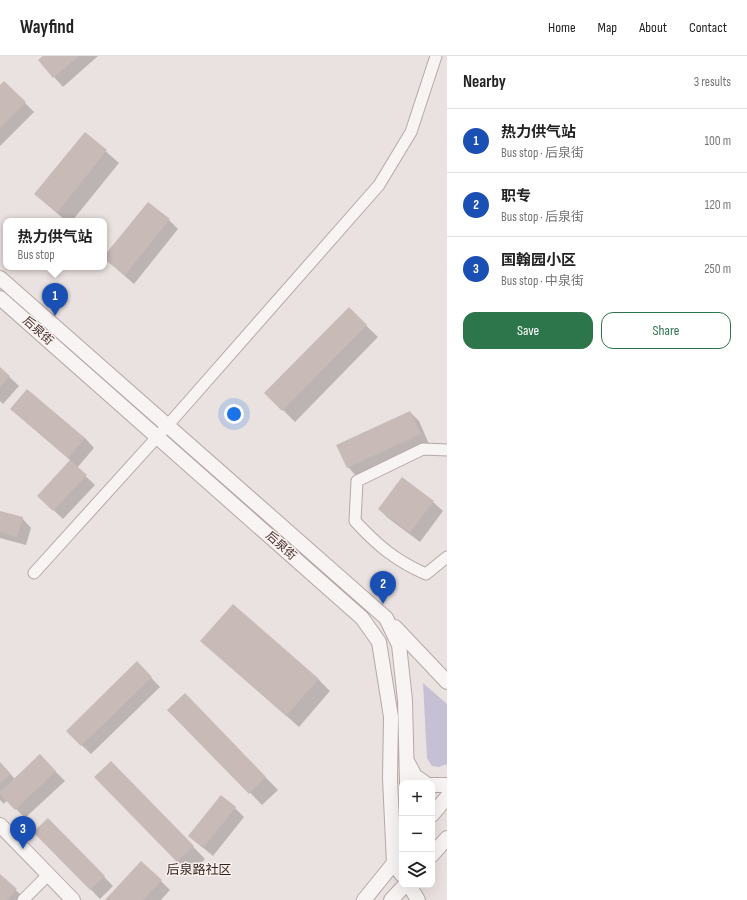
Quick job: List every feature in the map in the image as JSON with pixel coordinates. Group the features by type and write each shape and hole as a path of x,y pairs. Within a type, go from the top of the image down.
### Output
{"street":[{"path":"34,573 168,425 379,185 411,132 436,56"},
{"name":"后泉街","path":"0,278 386,618 399,645 405,700 407,780"},
{"name":"后泉街","path":"0,298 158,436 362,618 379,642 391,717 390,778 399,864"},
{"path":"447,450 422,450 357,481 355,521 372,540 404,565 426,574 447,557"},
{"path":"386,618 447,682"},
{"path":"407,761 415,776 421,780"},
{"path":"435,785 447,785"},
{"path":"435,812 447,798"},
{"path":"0,825 48,876 74,900"},
{"path":"435,852 447,838"},
{"path":"364,900 399,864"},
{"path":"23,900 48,876"},
{"path":"391,900 401,888"},
{"path":"411,888 418,900"}],"shaded area":[{"path":"423,683 447,704 447,764 439,767 432,766 427,758"}],"building":[{"path":"43,56 79,56 53,78 38,60"},
{"path":"4,81 26,102 0,128 0,85"},
{"path":"85,132 107,150 57,213 34,194"},
{"path":"148,202 170,219 125,275 107,261 107,252"},
{"path":"349,307 367,325 282,411 264,393"},
{"path":"0,367 10,376 0,387"},
{"path":"27,389 85,438 68,458 10,409"},
{"path":"410,411 421,434 347,468 336,445"},
{"path":"70,460 87,475 53,511 37,496"},
{"path":"402,477 434,501 410,533 378,509"},
{"path":"0,511 23,517 17,537 0,532"},
{"path":"233,604 319,679 286,716 200,641"},
{"path":"137,661 152,677 81,746 66,731"},
{"path":"185,693 266,777 249,794 167,710"},
{"path":"40,754 56,771 15,810 0,794 0,792"},
{"path":"111,761 194,846 177,862 94,777"},
{"path":"0,762 11,774 0,784"},
{"path":"221,795 236,807 203,848 188,836"},
{"path":"48,818 105,876 90,890 33,832"},
{"path":"141,861 162,880 143,900 105,900"},
{"path":"0,874 17,889 7,900 0,900"}],"place":[{"name":"热力供气站","path":"55,316"},
{"name":"职专","path":"383,604"},
{"name":"国翰园小区","path":"23,849"}],"district":[{"name":"后泉路社区","path":"199,870"}]}
